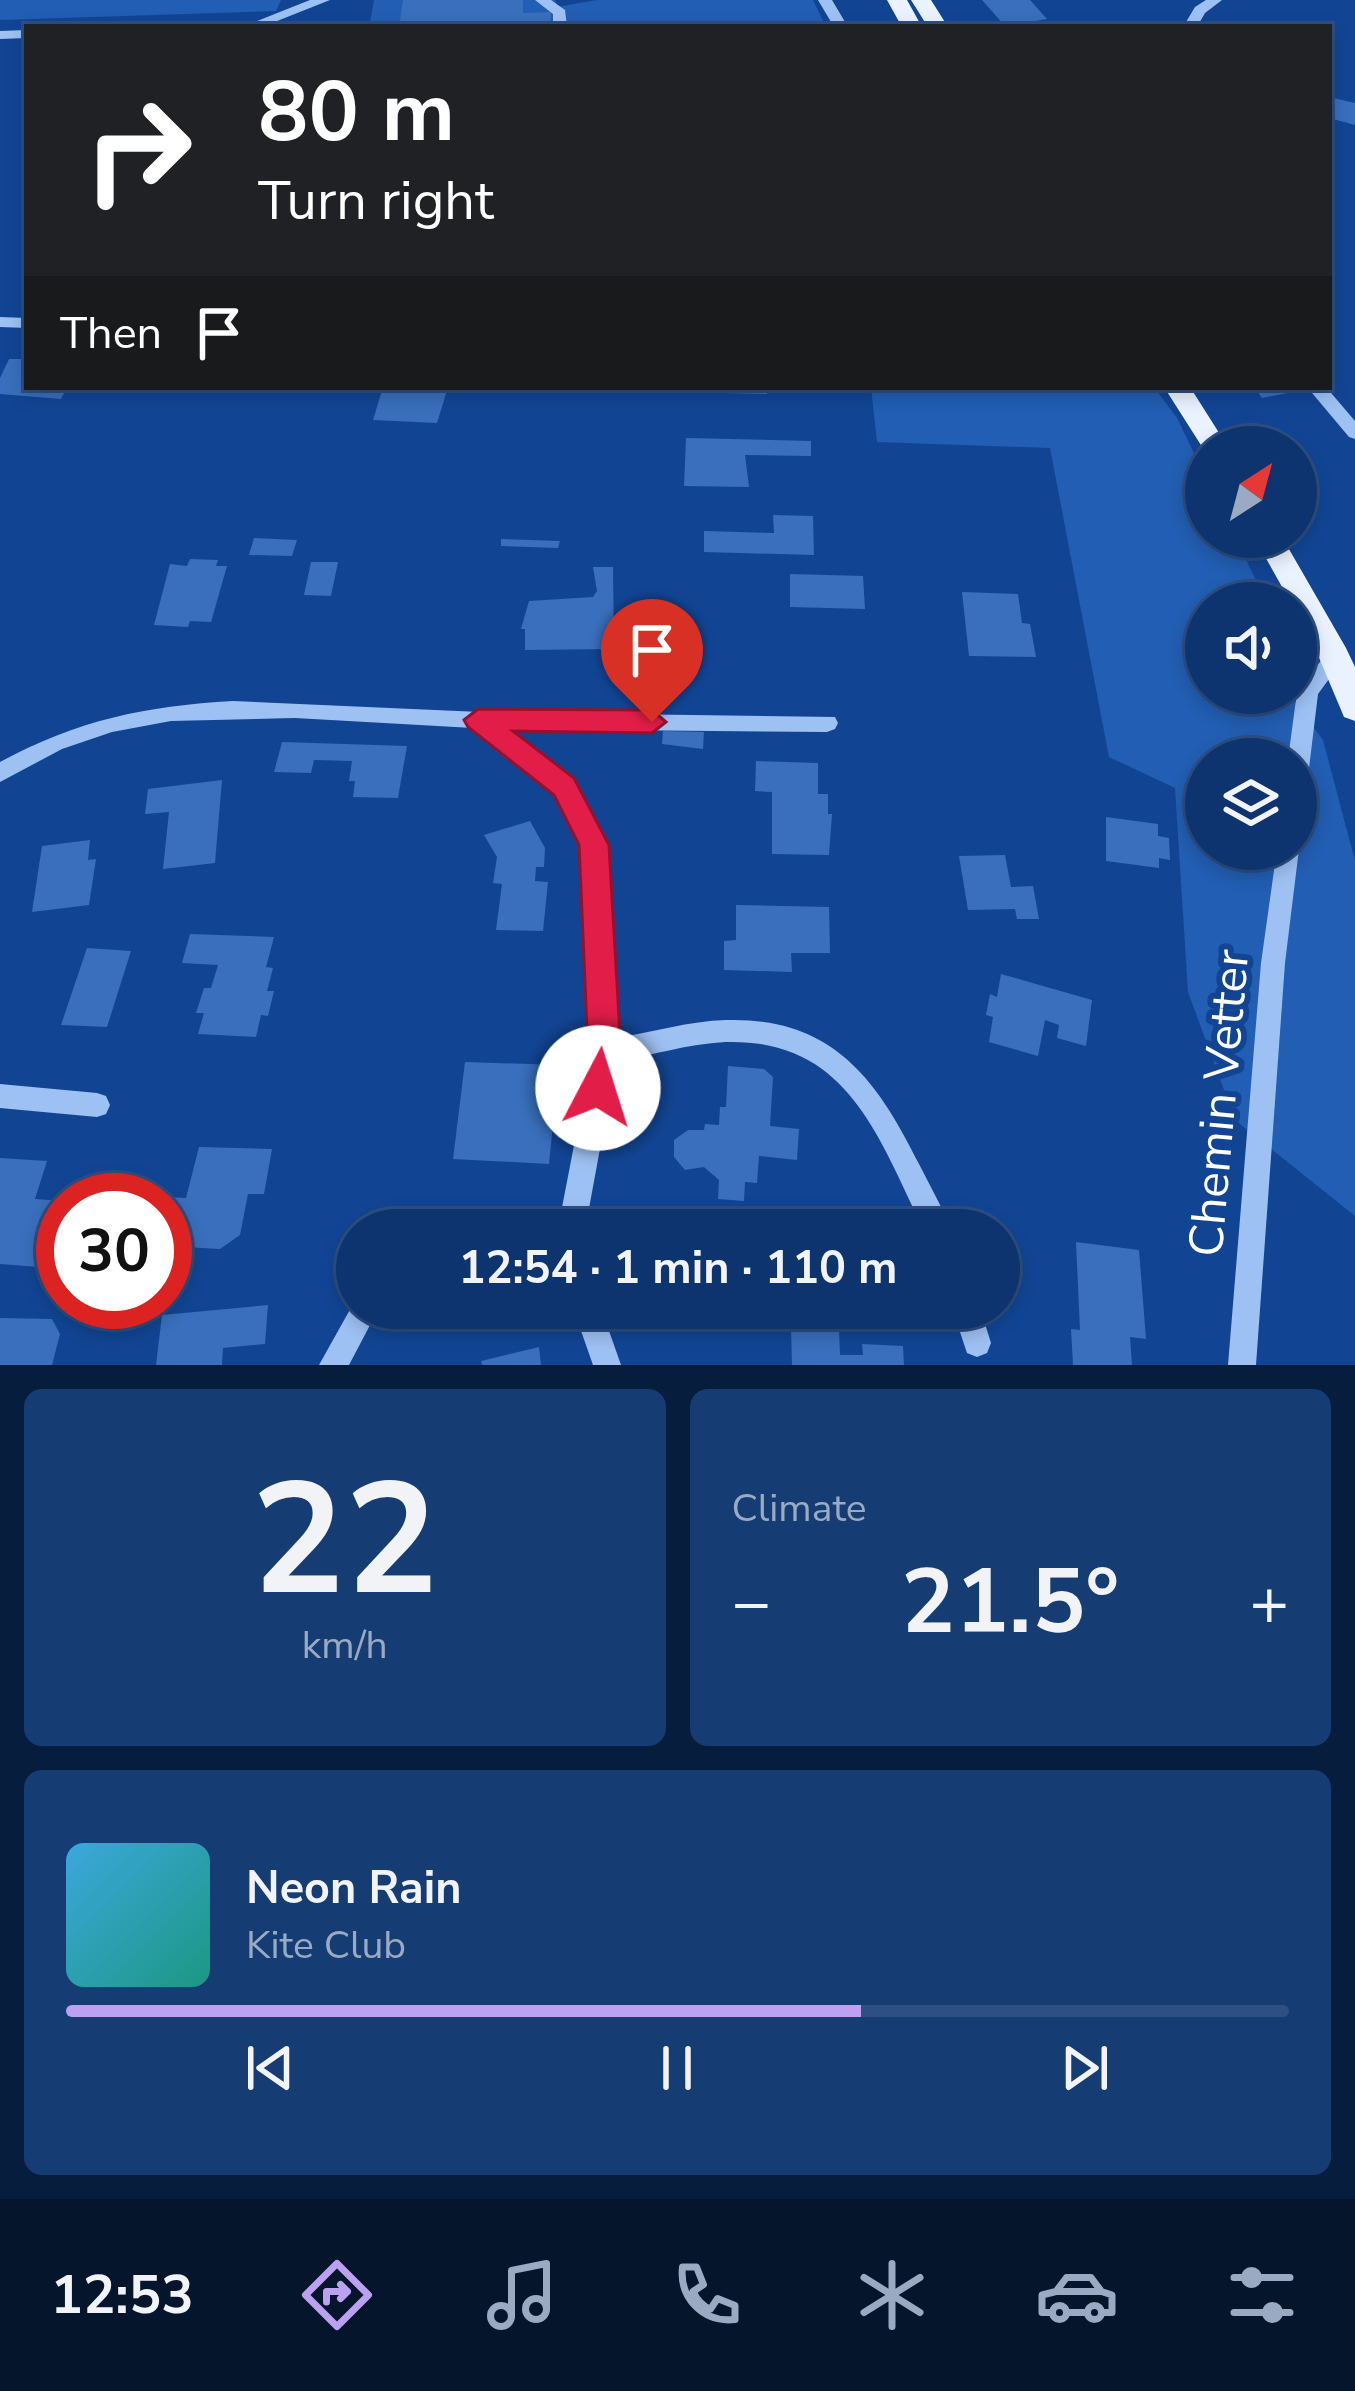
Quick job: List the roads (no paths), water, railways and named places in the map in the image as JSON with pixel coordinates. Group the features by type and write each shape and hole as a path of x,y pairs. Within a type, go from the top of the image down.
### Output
{"main road":[{"path":"1179,390 1202,426"},
{"path":"1280,558 1336,656 1355,710"}],"street":[{"path":"257,24 323,0"},
{"path":"542,0 560,13 560,24"},
{"path":"1198,5 1215,0"},
{"path":"1319,390 1355,433"},
{"path":"1302,738 1308,692 1336,656"},
{"path":"0,772 42,746 101,724 212,709 478,720 827,723"},
{"path":"478,720 564,786 594,845 605,1052 575,1209"},
{"name":"Chemin Vetter","path":"1242,1365 1271,985 1285,870"},
{"path":"605,1052 718,1031 778,1030 808,1040 837,1061 867,1096 927,1209"},
{"path":"0,1096 97,1105"},
{"path":"332,1365 353,1329"},
{"path":"594,1329 607,1365"},
{"path":"973,1329 977,1343"}]}
